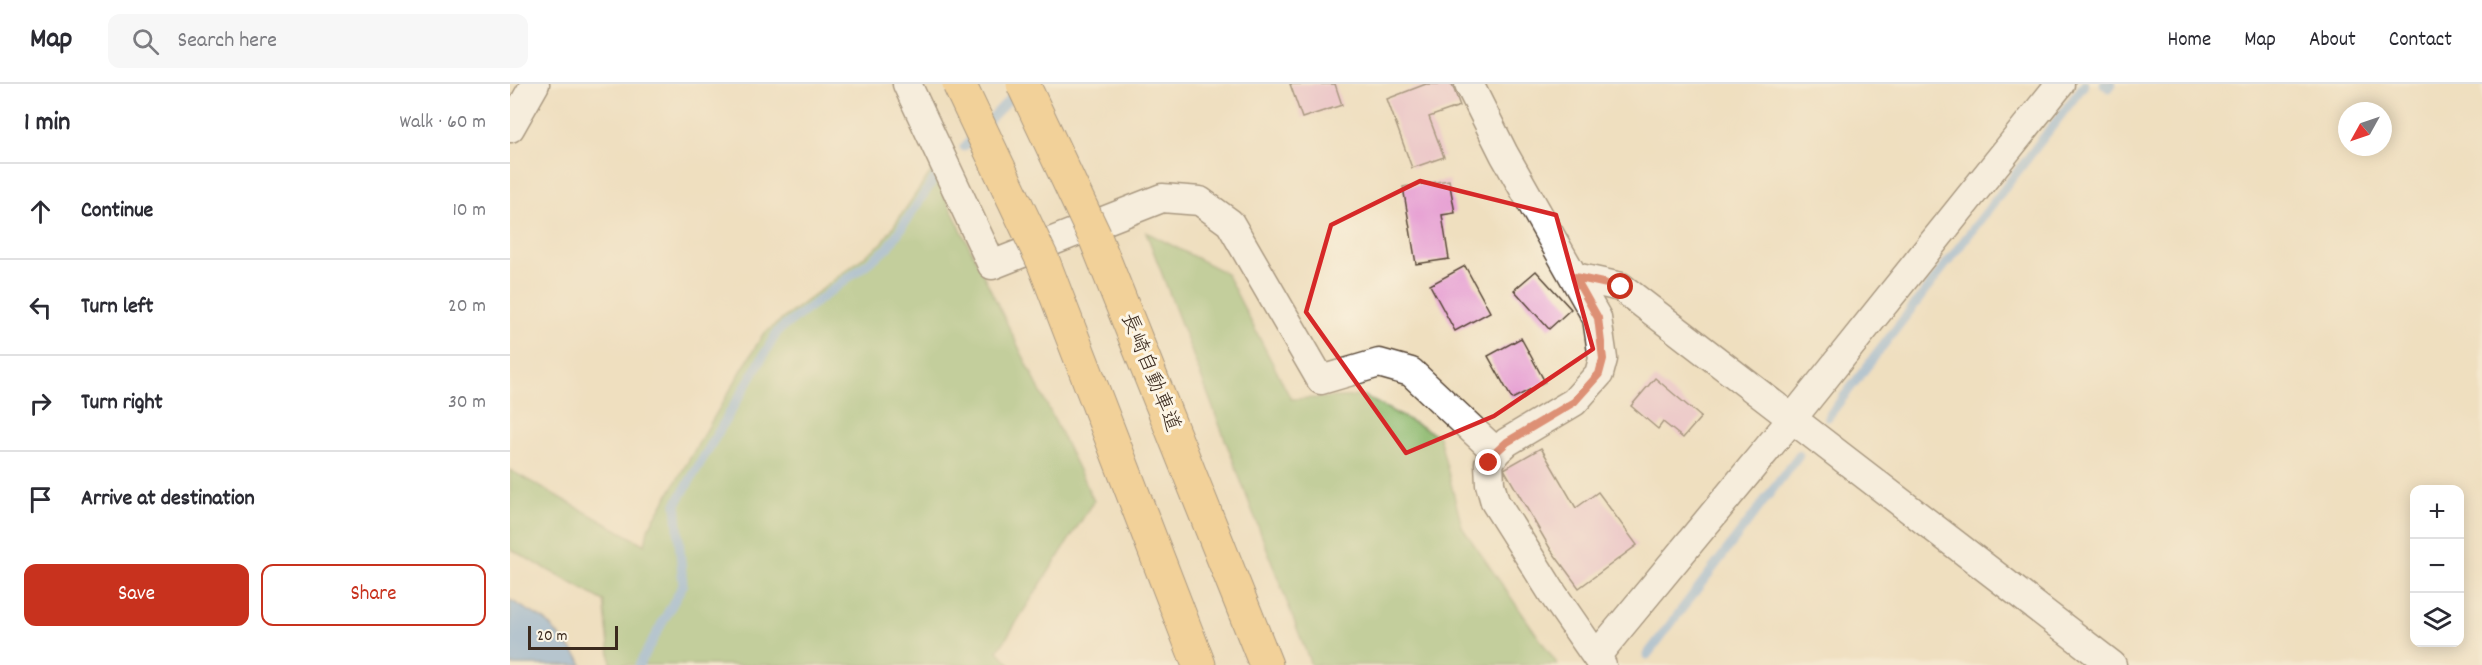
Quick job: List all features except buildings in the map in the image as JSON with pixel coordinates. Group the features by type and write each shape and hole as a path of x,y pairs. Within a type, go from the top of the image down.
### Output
{"highway":[{"path":"959,84 1043,261 1199,665"},
{"name":"長崎自動車道","path":"1023,84 1095,237 1266,665"}],"street":[{"path":"510,128 535,84"},
{"path":"907,84 992,265 1162,198 1200,201 1230,223 1321,380 1379,363 1411,372 1496,452"},
{"path":"1469,84 1504,153 1598,318 1603,359 1599,374 1574,402 1507,442 1496,452 1489,463 1490,484 1495,502 1553,594 1600,660 2060,84"},
{"path":"1575,277 1621,287 2112,665"}],"highlighted area":[{"path":"1420,181 1556,215 1593,349 1494,416 1406,453 1306,312 1331,225"}],"green space":[{"path":"932,170 1094,501 998,651 1011,665 611,665 604,601 510,549 510,470 645,545 648,529 763,334 882,243"},
{"path":"1146,232 1226,273 1291,399 1364,396 1439,436 1462,527 1558,665 1311,665"}],"water":[{"path":"510,600 545,620 579,658 582,665 510,665"}],"waterway":[{"path":"1828,417 2085,84"},
{"path":"2104,84 2109,88 2112,84"},
{"path":"964,147 1018,90"},
{"path":"639,665 683,585 676,504 778,331 888,248 936,176"},
{"path":"1647,655 1799,455"}],"route":[{"path":"1489,463 1496,452 1507,442 1574,402 1599,374 1603,359 1598,318 1575,277 1621,287"}]}
